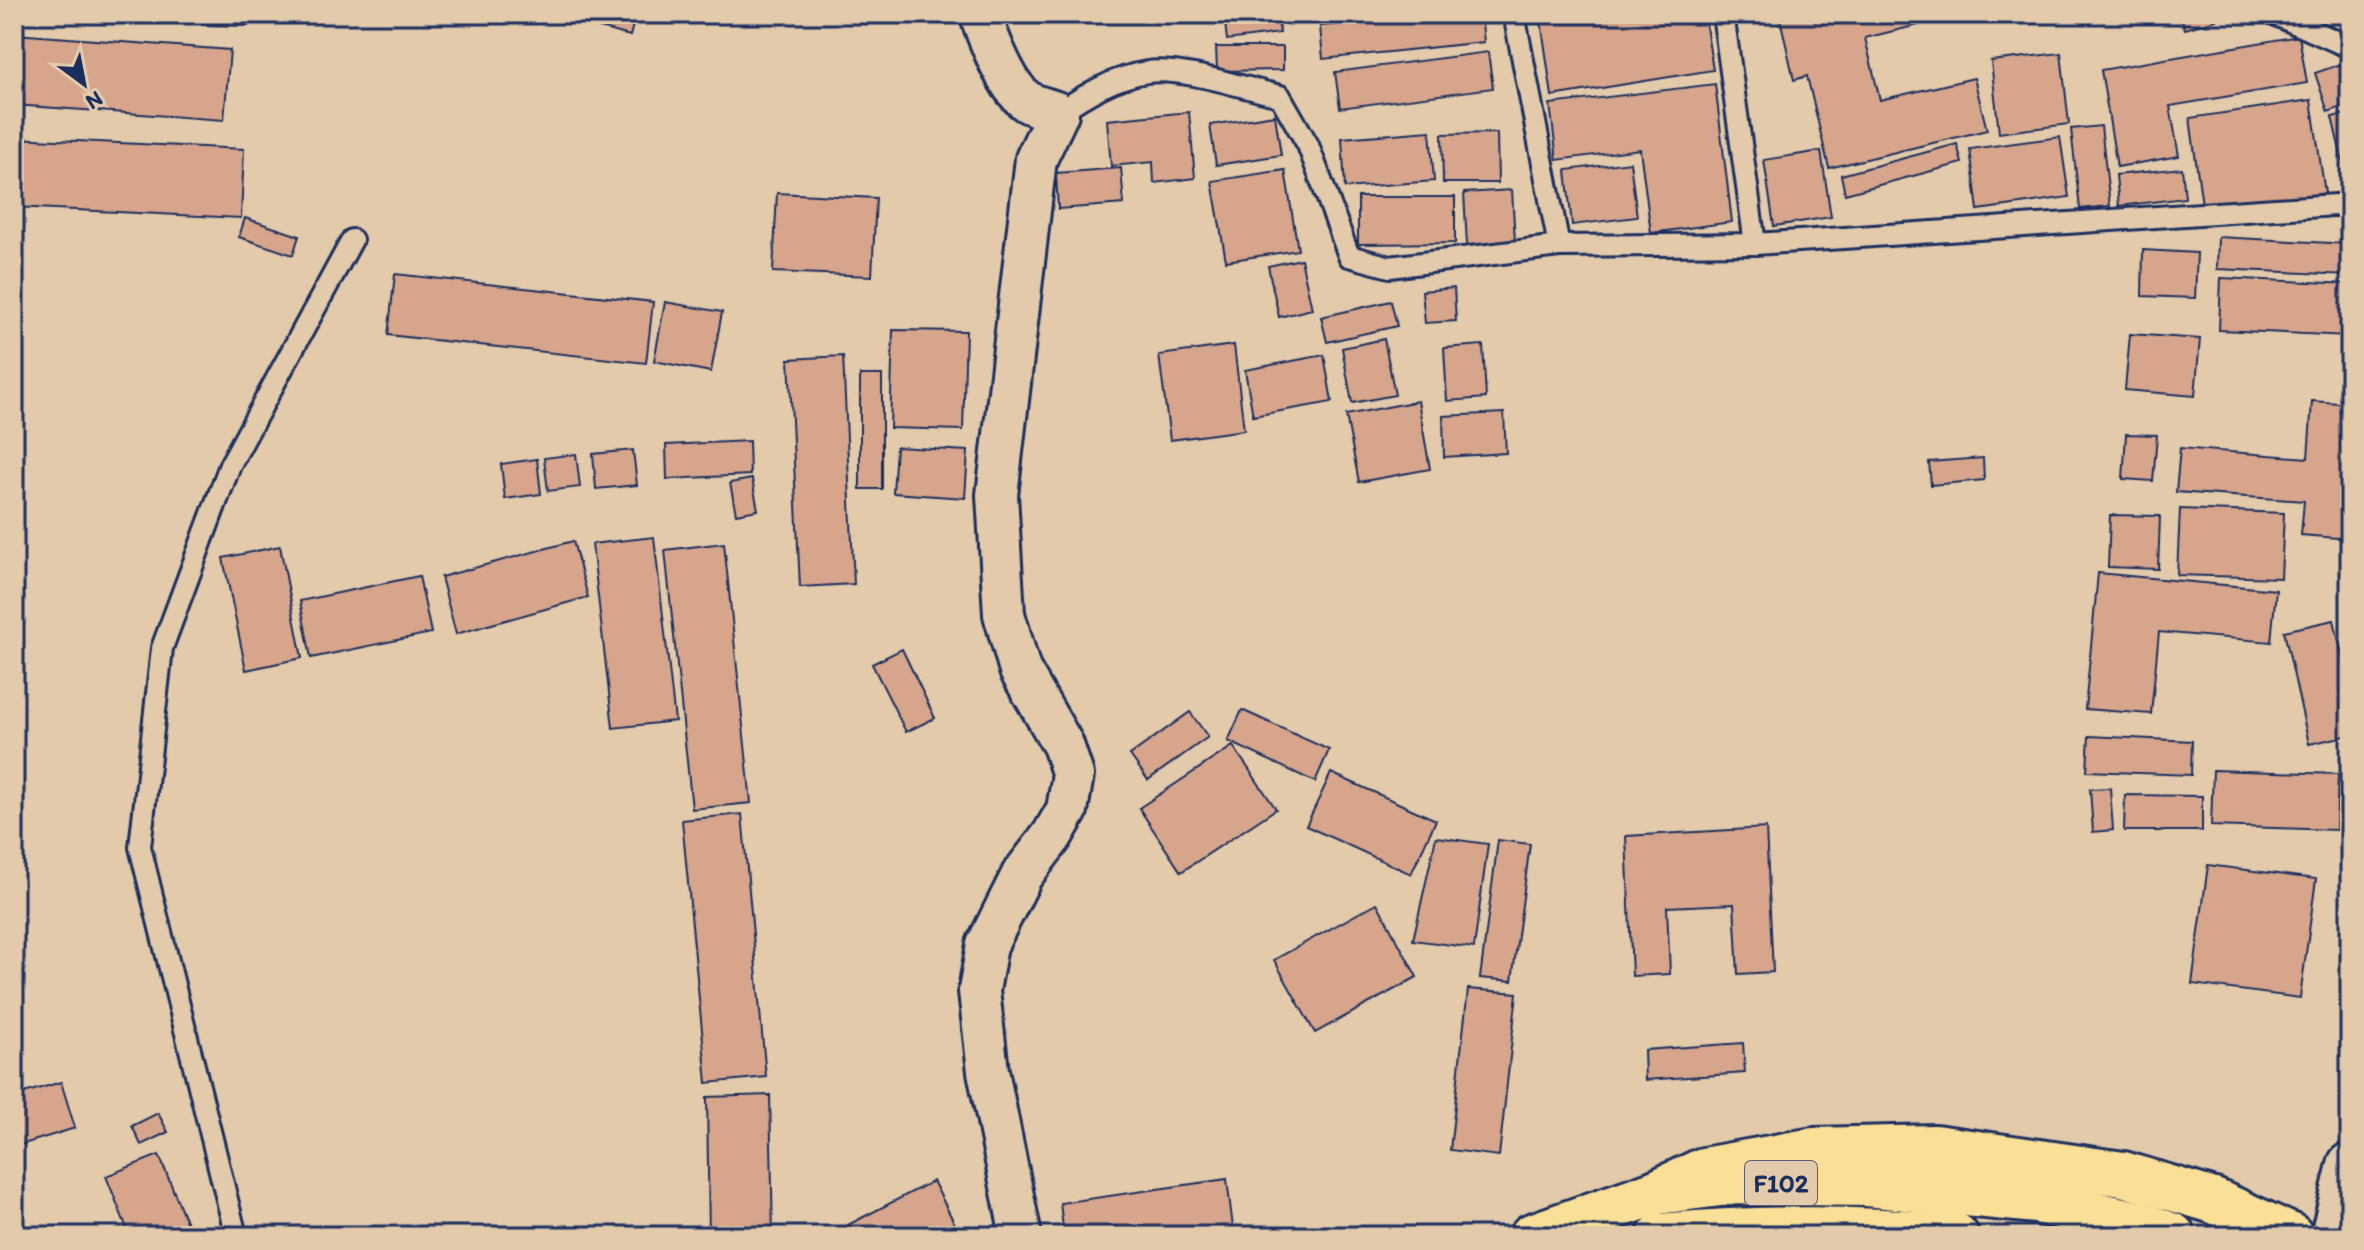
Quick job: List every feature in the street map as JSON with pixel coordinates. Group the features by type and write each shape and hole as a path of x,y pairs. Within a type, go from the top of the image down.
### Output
{"main road":[{"path":"1657,1192 1704,1170 1814,1150 1935,1147 2123,1174 2214,1201 2291,1236"},
{"path":"2333,1236 2350,1165"},
{"name":"F102","path":"1532,1236 1657,1192 1736,1182 1853,1184 1956,1191 2037,1201 2140,1224 2173,1236"},
{"name":"F102","path":"1660,1236 1809,1229 1886,1230 1956,1236"}],"street":[{"path":"980,14 994,50 1012,82 1027,101 1058,113 1036,159 997,495 1004,614 1020,670 1063,745 1073,775 1067,810 1052,836 1022,875 987,945 979,991 988,1071 1021,1236"}],"lane":[{"path":"1514,14 1559,246"},
{"path":"1723,14 1755,244"},
{"path":"2274,14 2347,46 2350,44"},
{"path":"1058,113 1096,88 1148,72 1186,74 1280,96 1308,145 1349,256 1390,267 1559,246 1755,244 2350,204"},
{"path":"236,1236 140,847 162,648 230,465 352,240"}],"building":[{"path":"202,14 248,14 248,26 202,25"},
{"path":"548,14 636,14 630,36"},
{"path":"1224,14 1277,14 1280,33 1227,40"},
{"path":"1437,14 1481,14 1484,42 1323,59 1320,26"},
{"path":"1540,14 1704,14 1713,70 1552,96"},
{"path":"1779,14 1963,14 1865,38 1880,100 1974,78 1987,130 1829,168 1807,76 1794,80"},
{"path":"2180,14 2215,14 2216,20 2185,29"},
{"path":"14,34 230,50 224,120 14,105"},
{"path":"2299,36 2307,83 2170,106 2179,156 2117,167 2101,70"},
{"path":"1216,47 1283,47 1283,70 1217,71"},
{"path":"1488,52 1493,88 1340,108 1335,72"},
{"path":"2061,53 2069,124 1999,133 1991,61"},
{"path":"2350,61 2350,104 2328,112 2315,73"},
{"path":"1715,84 1732,222 1651,233 1640,149 1557,160 1550,104"},
{"path":"2311,100 2325,193 2203,212 2190,118"},
{"path":"1189,112 1195,178 1154,183 1153,162 1111,166 1107,120"},
{"path":"2350,113 2350,193 2332,117"},
{"path":"1275,115 1281,155 1216,165 1210,125"},
{"path":"2101,126 2110,206 2080,209 2071,129"},
{"path":"1430,131 1434,181 1345,188 1342,138"},
{"path":"1497,133 1498,183 1443,183 1442,134"},
{"path":"2060,137 2069,197 1978,210 1970,149"},
{"path":"14,138 244,149 241,218 14,207"},
{"path":"1957,144 1962,163 1845,194 1841,175"},
{"path":"1821,151 1831,217 1774,226 1764,160"},
{"path":"1630,162 1637,217 1572,225 1566,170"},
{"path":"1121,168 1124,204 1058,209 1056,173"},
{"path":"2182,168 2185,198 2119,206 2116,175"},
{"path":"1285,170 1298,250 1226,261 1212,181"},
{"path":"1512,190 1515,242 1467,245 1464,193"},
{"path":"777,193 876,198 872,276 773,272"},
{"path":"1358,197 1455,197 1455,243 1358,244"},
{"path":"245,218 299,236 293,255 239,237"},
{"path":"2218,237 2350,244 2350,275 2217,269"},
{"path":"2143,250 2197,253 2195,298 2142,296"},
{"path":"1301,259 1312,309 1279,317 1268,266"},
{"path":"395,274 653,302 646,363 388,335"},
{"path":"2221,278 2350,284 2350,336 2219,330"},
{"path":"1454,288 1456,321 1425,323 1422,291"},
{"path":"1391,301 1397,326 1327,342 1321,317"},
{"path":"665,302 722,312 711,372 654,361"},
{"path":"893,330 966,331 963,430 890,428"},
{"path":"2130,334 2200,339 2195,396 2125,390"},
{"path":"1384,339 1395,395 1352,403 1342,348"},
{"path":"1234,345 1244,430 1170,440 1159,355"},
{"path":"1483,345 1486,398 1447,401 1444,348"},
{"path":"1324,355 1332,402 1253,416 1245,370"},
{"path":"843,356 854,584 800,587 789,359"},
{"path":"860,375 882,375 882,489 860,489"},
{"path":"1418,401 1430,469 1359,482 1346,415"},
{"path":"2312,401 2350,404 2350,539 2301,535 2304,501 2176,492 2180,448 2308,458"},
{"path":"1504,413 1506,453 1444,457 1443,416"},
{"path":"2126,434 2157,435 2153,481 2123,479"},
{"path":"749,441 750,475 667,479 666,445"},
{"path":"896,447 968,451 965,498 893,493"},
{"path":"633,450 637,485 596,489 593,454"},
{"path":"576,454 580,487 548,491 544,458"},
{"path":"1983,458 1984,480 1931,485 1929,462"},
{"path":"537,459 541,494 505,499 501,464"},
{"path":"752,479 758,510 736,514 730,483"},
{"path":"2180,509 2284,513 2281,578 2177,575"},
{"path":"2110,515 2160,516 2158,569 2108,567"},
{"path":"654,537 675,721 613,728 592,544"},
{"path":"573,541 588,597 456,634 441,577"},
{"path":"724,543 751,803 692,809 665,550"},
{"path":"280,546 302,658 246,670 223,558"},
{"path":"2098,573 2276,590 2271,642 2159,632 2151,714 2085,709"},
{"path":"419,576 431,633 311,658 300,601"},
{"path":"2334,620 2350,690 2350,735 2309,744 2284,631"},
{"path":"902,649 935,718 906,732 872,664"},
{"path":"1242,710 1329,750 1315,782 1228,741"},
{"path":"1190,712 1208,737 1148,780 1130,755"},
{"path":"2089,736 2192,741 2191,775 2087,771"},
{"path":"1233,746 1276,809 1181,872 1139,808"},
{"path":"2213,770 2338,774 2336,830 2211,826"},
{"path":"1331,773 1436,820 1411,874 1306,826"},
{"path":"2110,788 2113,830 2093,832 2090,789"},
{"path":"2125,795 2202,796 2202,831 2124,831"},
{"path":"742,814 766,1077 707,1083 682,820"},
{"path":"1766,828 1773,972 1738,974 1734,904 1667,907 1670,974 1632,976 1626,836"},
{"path":"1436,837 1488,844 1474,948 1413,940"},
{"path":"1498,840 1530,844 1512,981 1480,978"},
{"path":"2208,865 2316,879 2300,998 2192,984"},
{"path":"1377,903 1417,977 1315,1033 1274,960"},
{"path":"1468,989 1517,993 1499,1156 1450,1150"},
{"path":"1743,1043 1745,1073 1645,1080 1644,1050"},
{"path":"61,1082 75,1128 14,1147 14,1096"},
{"path":"770,1095 773,1236 709,1236 707,1097"},
{"path":"158,1113 168,1132 141,1145 132,1126"},
{"path":"159,1155 192,1236 130,1236 106,1176"},
{"path":"1227,1179 1234,1236 1064,1236 1060,1203"},
{"path":"933,1181 961,1236 854,1236 848,1225"}]}
